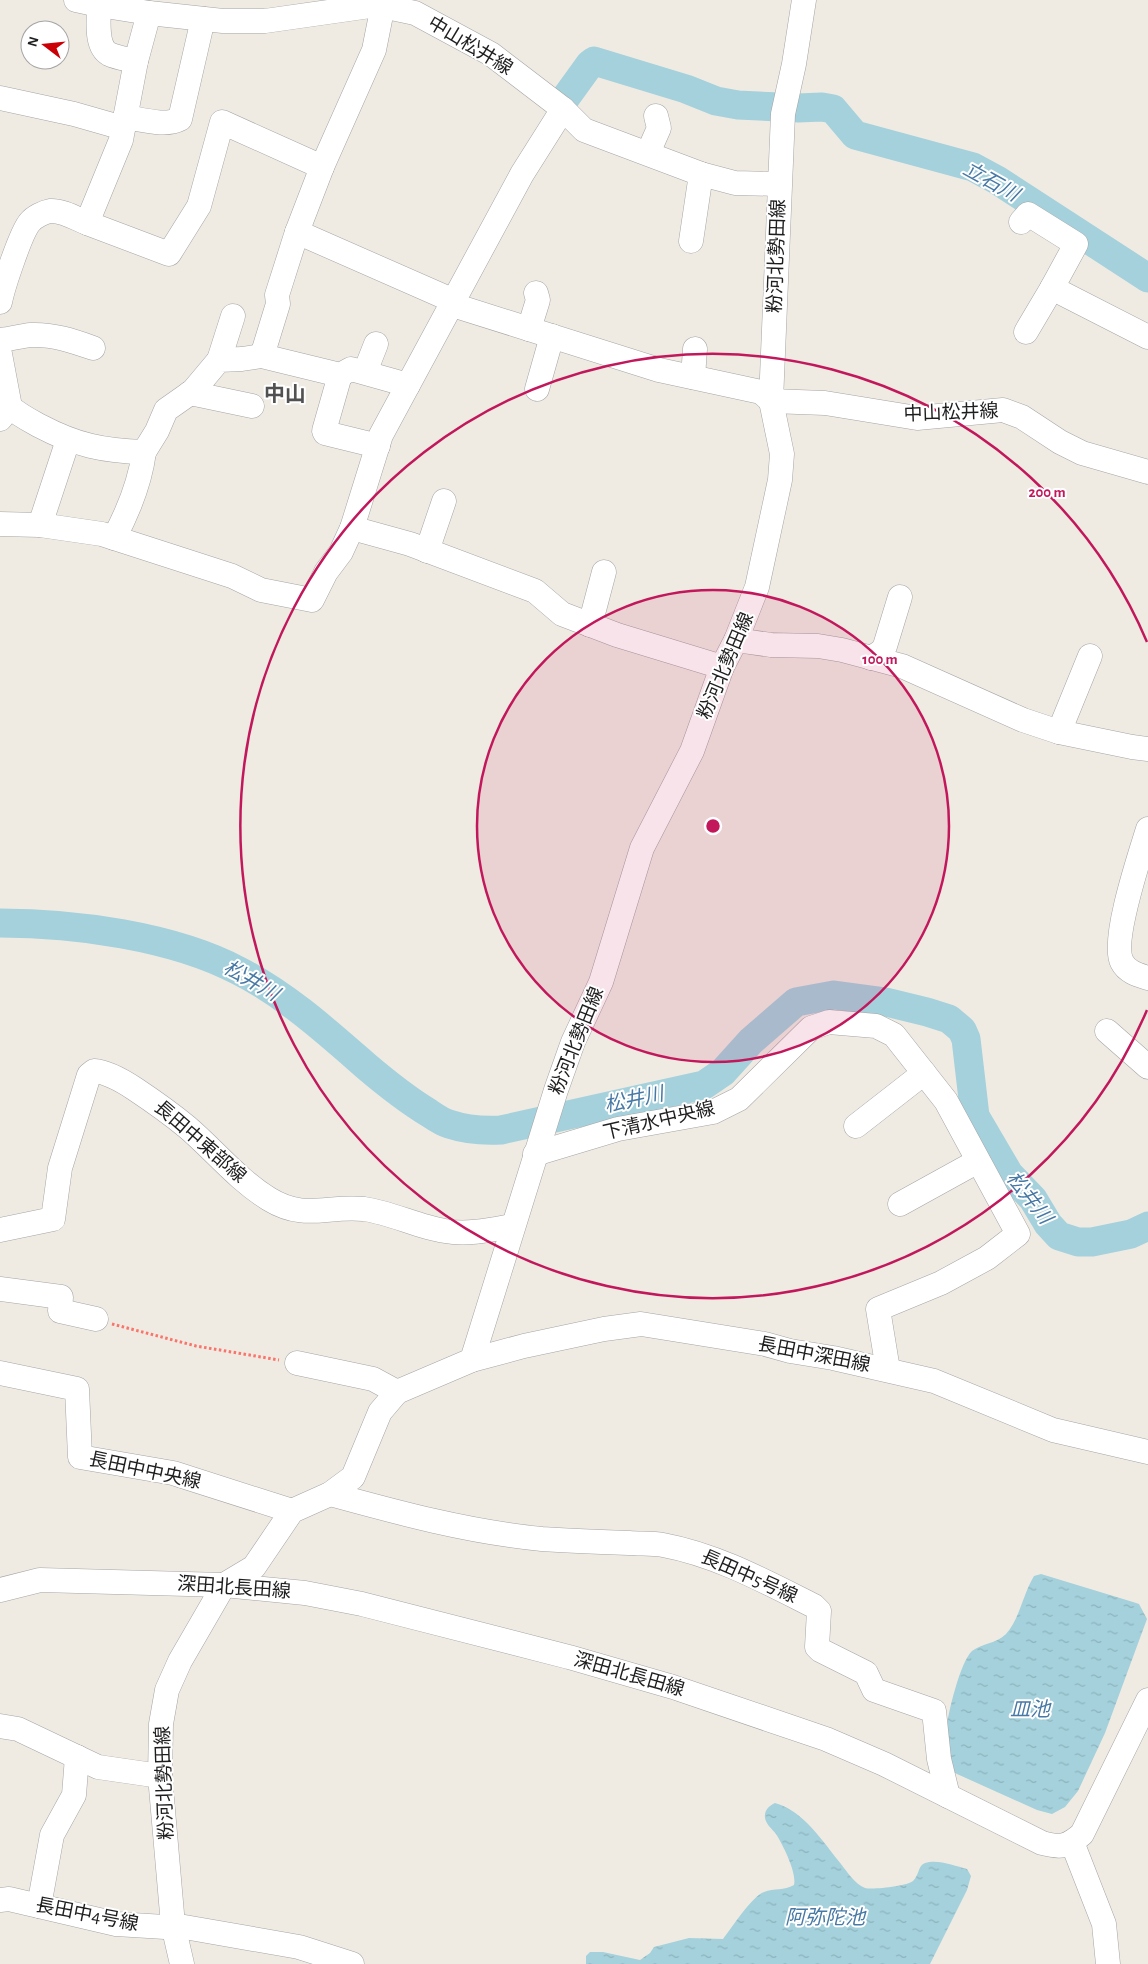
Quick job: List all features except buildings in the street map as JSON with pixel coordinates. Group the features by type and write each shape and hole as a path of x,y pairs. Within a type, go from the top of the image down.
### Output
{"street":[{"name":"粉河北勢田線","path":"472,1360 512,1226 556,1090 573,1042 601,982 642,848 692,751 722,667 736,640 757,587 780,480 782,454 771,401 783,114 794,64 804,0"},
{"name":"中山松井線","path":"87,3 203,19 265,21 377,3 414,13 492,54 563,109 584,130 701,174 736,183 780,184"},
{"path":"87,3 102,47 108,53 136,61"},
{"path":"262,356 297,232 322,167 374,50 381,15 377,3"},
{"path":"87,223 121,140 136,61 149,13"},
{"path":"0,98 74,114 124,122 175,122 180,119 203,19"},
{"path":"0,524 40,525 108,536 232,576 261,590 312,600 326,572 341,552 352,528 381,435 522,174 563,109"},
{"path":"648,153 659,128 656,116"},
{"path":"0,302 21,239 29,222 39,215 50,211 59,212 169,254 199,206 222,122 322,167"},
{"path":"691,241 701,174"},
{"path":"1020,222 1028,214 1076,244 1026,332"},
{"path":"297,232 454,301 456,306 659,370 761,392 771,401"},
{"path":"1052,288 1148,337"},
{"path":"528,329 538,300 536,292"},
{"path":"108,536 126,516 141,473 144,452 157,431 166,410 190,393 219,360 233,316"},
{"path":"0,340 30,335 47,336 62,338 93,348"},
{"path":"537,389 552,336"},
{"path":"365,372 376,344"},
{"path":"693,377 695,349"},
{"path":"0,354 5,413 18,414 68,440 89,446 119,451 144,452"},
{"path":"219,360 262,356 340,375 351,369 408,386"},
{"path":"340,375 324,430 325,433 378,446"},
{"path":"190,393 252,406"},
{"name":"中山松井線","path":"771,401 825,403 917,418 1003,410 1022,417 1060,442 1082,453 1148,472"},
{"path":"40,525 68,440"},
{"path":"427,551 444,501"},
{"path":"108,536 111,508"},
{"path":"352,528 427,551 535,591 562,614 617,635 722,667"},
{"path":"590,624 604,572"},
{"path":"871,658 882,651 885,646 900,597"},
{"path":"736,640 771,645 818,646 902,666 1023,720 1059,732 1148,749"},
{"path":"1059,732 1090,656"},
{"path":"1148,829 1120,933 1119,951 1127,970 1148,978"},
{"name":"下清水中央線","path":"537,1149 618,1129 713,1112 740,1100 811,1028 829,1022 876,1026 894,1035 946,1101 1018,1234 987,1258 942,1283 878,1309 888,1370"},
{"path":"1107,1031 1148,1067"},
{"name":"長田中東部線","path":"0,1230 53,1219 60,1168 89,1075 94,1071 100,1071 126,1084 156,1103 187,1127 248,1184 285,1208 300,1212 364,1210 444,1231 460,1232 512,1226"},
{"path":"856,1126 924,1073"},
{"path":"900,1204 978,1161"},
{"path":"0,1289 62,1297 60,1310 96,1319"},
{"name":"長田中深田線","path":"472,1360 524,1346 604,1329 641,1324 765,1344 934,1381 1053,1430 1148,1452"},
{"path":"292,1512 330,1494 353,1477 380,1412 397,1392 472,1360"},
{"path":"297,1363 373,1379 397,1392"},
{"name":"長田中中央線","path":"0,1373 77,1390 80,1457 173,1473 292,1512"},
{"name":"長田中5号線","path":"330,1494 428,1520 486,1531 541,1539 662,1545 736,1568 767,1582 814,1606 819,1611 817,1647 820,1650 866,1673 874,1690 934,1711 938,1760 948,1796"},
{"name":"粉河北勢田線","path":"182,1964 174,1925 160,1776 161,1724 167,1690 180,1661 224,1585 254,1567 292,1512"},
{"name":"深田北長田線","path":"0,1590 40,1580 224,1585 304,1593 362,1604 569,1657 673,1687 826,1739 884,1764 1042,1843 1063,1846 1072,1842"},
{"path":"1108,1964 1104,1924 1072,1842 1082,1834 1148,1700"},
{"path":"0,1726 18,1729 98,1767 160,1776"},
{"path":"39,1906 52,1836 74,1795 77,1757"},
{"name":"長田中4号線","path":"0,1900 9,1899 116,1924 165,1927 174,1925 299,1947 352,1964"}],"path":[{"path":"96,1319 196,1346 297,1363"}],"water":[{"name":"皿池","path":"1041,1574 1139,1604 1147,1619 1105,1733 1078,1791 1065,1807 1052,1814 1037,1810 949,1769 945,1739 952,1701 963,1666 968,1657 976,1648 998,1640 1006,1634 1015,1621 1034,1576"},
{"name":"阿弥陀池","path":"775,1803 785,1807 804,1820 852,1878 865,1888 890,1887 910,1883 915,1879 923,1864 930,1862 946,1863 967,1869 971,1876 967,1890 930,1964 586,1964 586,1956 590,1952 603,1952 640,1960 650,1953 654,1947 689,1938 723,1939 748,1906 759,1895 764,1892 794,1885 789,1859 765,1818 767,1809"}],"waterway":[{"name":"立石川","path":"564,100 594,61 686,89 716,101 738,105 780,107"},
{"name":"立石川","path":"798,108 822,107 833,109 855,135 973,167 997,180 1148,278"},
{"name":"松井川","path":"0,923 59,926 122,934 154,940 213,959 239,971 289,1002 381,1079 421,1108 446,1123 475,1130 501,1130 704,1085 723,1072 751,1041 796,1002 834,995 886,1002 927,1012 949,1019 962,1030 966,1039 975,1116 1009,1174 1033,1199 1048,1224 1059,1236 1078,1242 1092,1242 1131,1234 1148,1226"}],"district":[{"name":"中山","path":"285,394"}]}
